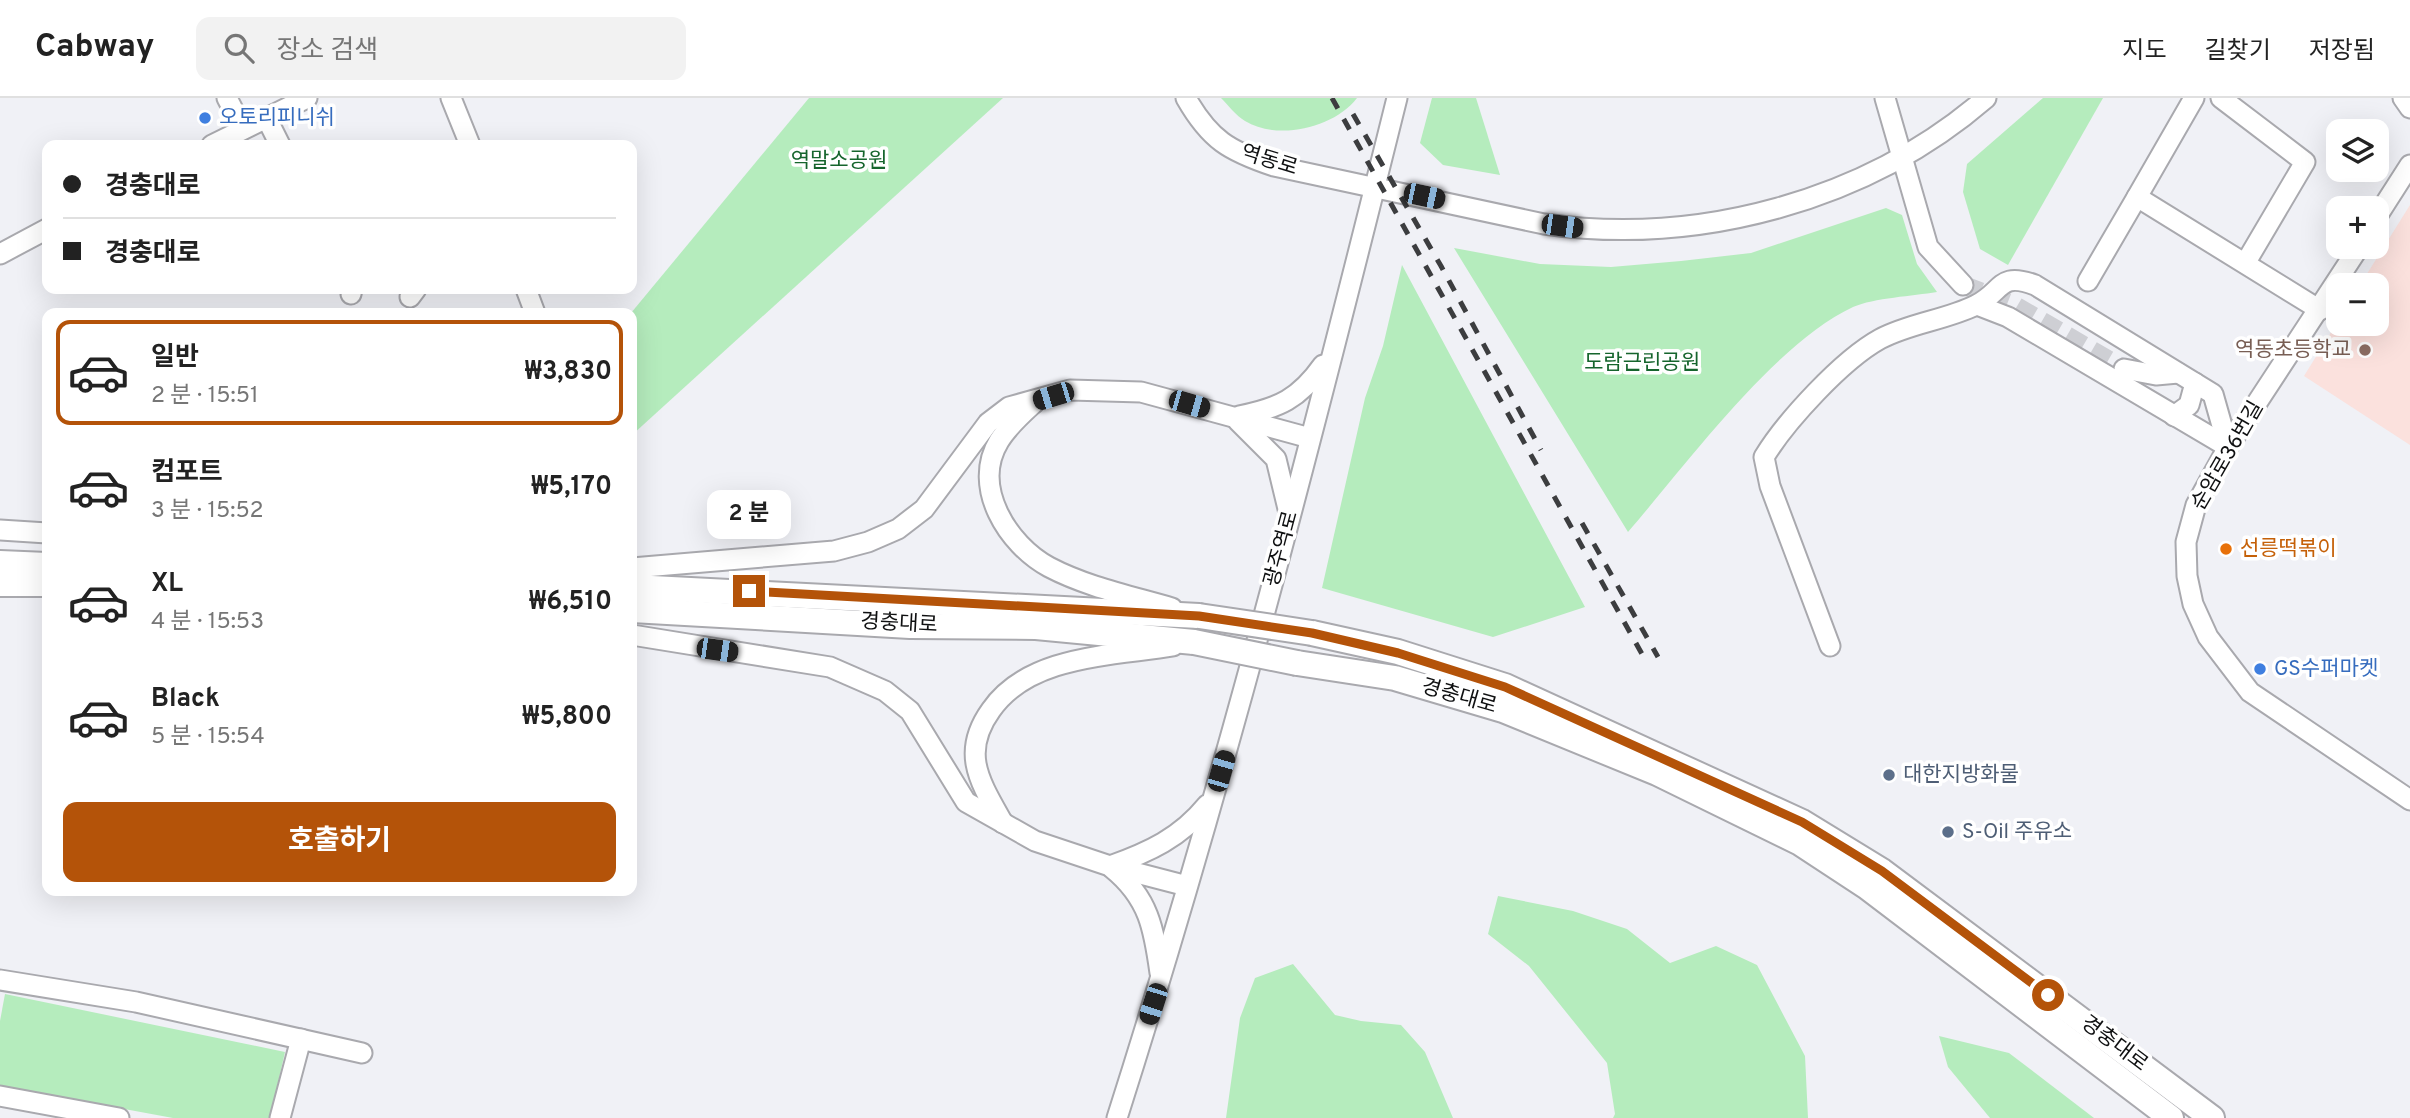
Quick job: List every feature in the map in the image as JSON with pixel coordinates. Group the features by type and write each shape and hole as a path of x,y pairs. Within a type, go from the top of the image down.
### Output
{"main road":[{"path":"0,563 42,565"},
{"path":"0,584 38,584"},
{"name":"경충대로","path":"637,587 1199,616 1312,633 1398,653 1505,687 1802,822 1882,871 2212,1118"},
{"name":"경충대로","path":"637,610 910,626 1036,626 1194,642 1297,663 1395,678 1503,710 1657,773 1800,843 1867,887 2171,1118"}],"street":[{"path":"227,98 243,129"},
{"path":"222,140 307,98"},
{"path":"451,98 468,140"},
{"name":"역동로","path":"1186,98 1204,127 1238,153 1274,166 1544,224 1580,229 1653,230 1732,219 1777,209 1902,158 1950,129 1986,98"},
{"name":"광주역로","path":"1117,1118 1161,981 1290,521 1397,98"},
{"path":"1885,98 1928,247 1963,285"},
{"path":"2088,281 2194,98"},
{"path":"2221,98 2305,162 2246,262"},
{"path":"2403,98 2410,108"},
{"path":"267,119 278,140"},
{"path":"2389,198 2410,165"},
{"path":"2137,197 2320,310"},
{"path":"2,249 42,231"},
{"name":"순암로36번길","path":"2352,259 2228,447 2196,505 2186,542 2187,576 2193,604 2208,637 2250,692 2410,800"},
{"path":"1830,646 1770,486 1764,457 1791,421 1831,379 1879,340 1977,305 1998,285 2019,279 2035,285 2213,394 2228,447"},
{"path":"1977,305 2008,317 2228,447"},
{"path":"1233,417 1273,409 1291,399 1307,387 1330,356"},
{"path":"2153,404 2124,369 2187,378"},
{"path":"2174,416 2189,405 2187,378"},
{"path":"637,568 834,551 868,542 898,529 924,509 988,423 1009,407 1070,390 1128,391 1310,438"},
{"path":"1036,401 998,443 989,473 993,502 1006,529 1023,549 1048,567 1088,584 1199,616"},
{"path":"1233,417 1276,459 1290,521"},
{"path":"0,530 42,533"},
{"path":"0,591 38,584"},
{"path":"637,636 830,667 885,691 910,711 966,802 1034,841 1110,866 1187,886"},
{"path":"1003,824 984,789 975,762 975,736 1003,693 1021,679 1050,666 1194,642"},
{"path":"1110,866 1149,852 1173,839 1193,822 1214,796"},
{"path":"1110,866 1129,881 1154,928 1161,981"},
{"path":"0,980 136,1002 362,1053"},
{"path":"280,1118 302,1040"},
{"path":"0,1096 119,1118"}],"shaded area":[{"name":"역동초등학교","path":"2410,205 2410,445 2304,376 2329,336 2389,336 2389,273 2368,273 2376,259 2389,259 2389,239"}],"green space":[{"name":"역말소공원","path":"809,98 1003,98 637,430 635,308"},
{"path":"1221,98 1357,98 1347,108 1320,124 1273,130 1245,121"},
{"path":"1432,98 1476,98 1500,175 1443,165 1420,143"},
{"path":"2043,98 2103,98 2008,265 1980,249 1963,192 1967,164"},
{"name":"도람근린공원","path":"1886,208 1902,215 1917,264 1937,292 1882,299 1853,307 1793,348 1733,408 1628,532 1454,248 1540,264 1611,267 1681,261 1751,253"},
{"path":"1402,265 1585,607 1493,637 1322,588 1365,398 1383,346"},
{"path":"1498,896 1573,911 1627,929 1670,963 1716,946 1757,965 1805,1056 1808,1118 1613,1118 1615,1114 1607,1063 1529,966 1488,934"},
{"path":"1293,964 1335,1015 1401,1025 1425,1052 1453,1118 1226,1118 1240,1018 1255,978"},
{"path":"5,994 285,1052 270,1118 173,1118 0,1086 0,1021"},
{"path":"1939,1036 2009,1053 2094,1118 1990,1118 1948,1067"}],"tunnel":[{"path":"1963,285 2014,305 2124,369"}],"railway":[{"path":"1332,98 1647,663"},
{"path":"1353,114 1441,266 1541,450"},
{"path":"1582,523 1658,657"}],"place":[{"name":"오토리피니쉬","path":"205,118"},
{"name":"역동초등학교","path":"2365,350"},
{"name":"선릉떡볶이","path":"2226,549"},
{"name":"GS수퍼마켓","path":"2260,669"},
{"name":"대한지방화물","path":"1889,775"},
{"name":"S-Oil 주유소","path":"1948,832"}],"route":[{"path":"749,591 1199,616 1312,633 1398,653 1505,687 1625,739 1802,822 1882,871 2048,995"}]}
